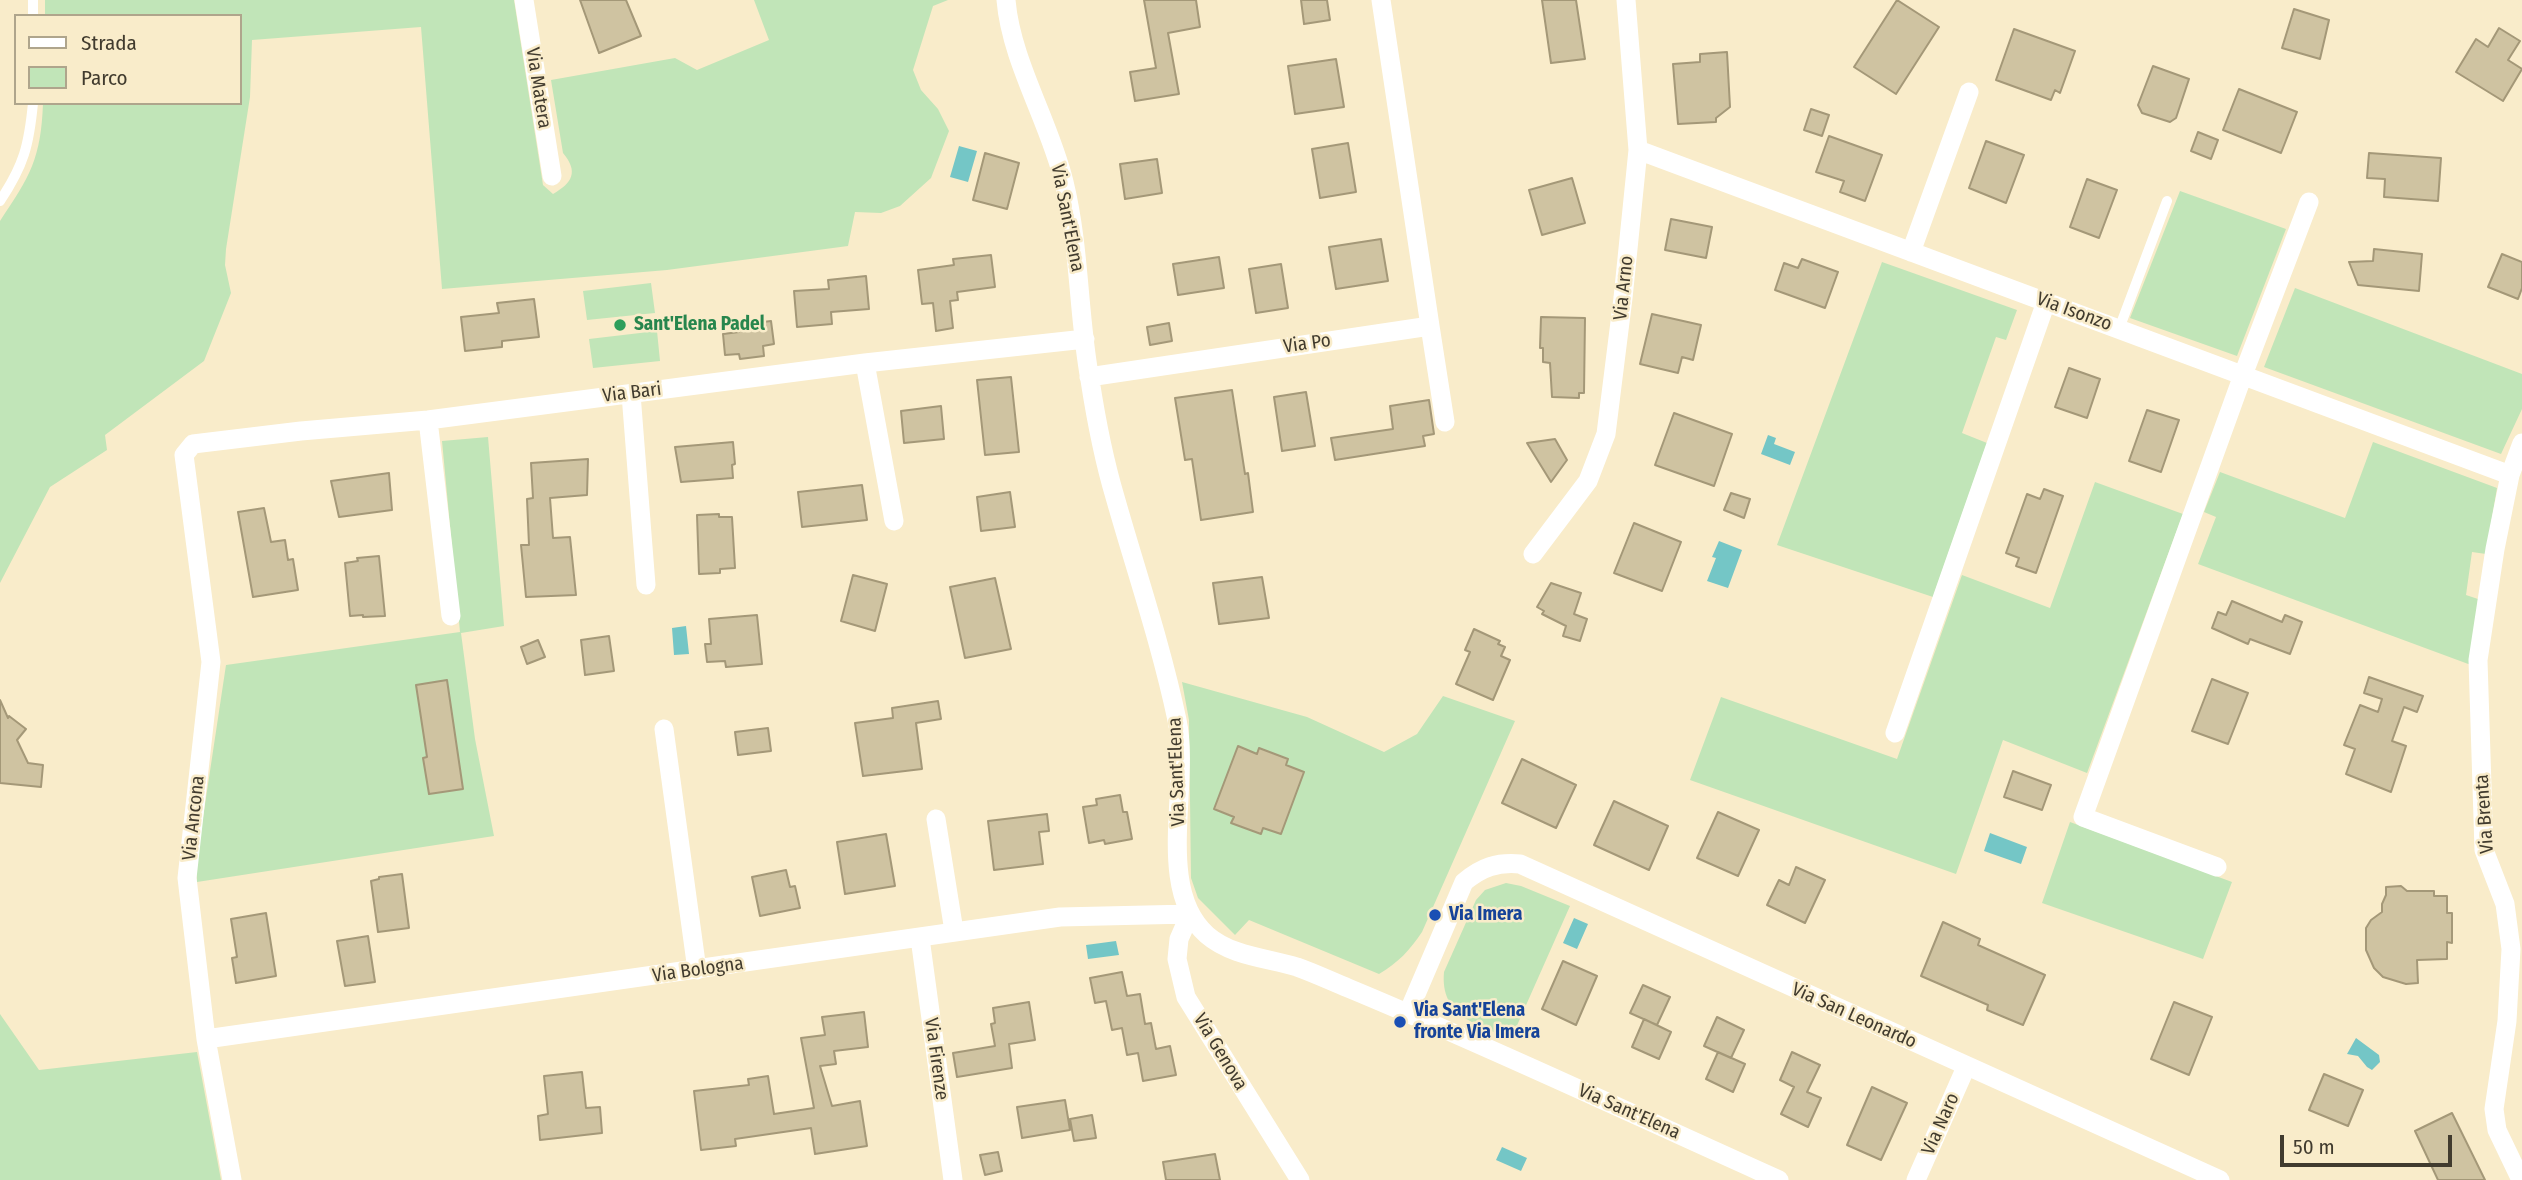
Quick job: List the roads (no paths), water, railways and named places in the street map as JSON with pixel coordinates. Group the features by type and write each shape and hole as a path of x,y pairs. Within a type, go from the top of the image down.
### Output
{"street":[{"name":"Via Matera","path":"524,0 552,176"},
{"name":"Via Sant'Elena","path":"1006,0 1016,43 1064,180 1074,235 1089,377 1113,492 1153,623 1179,726 1181,784 1178,877 1183,901 1190,914 1206,934 1226,948 1300,968 1408,1013 1779,1180"},
{"path":"1381,0 1444,422"},
{"name":"Via Arno","path":"1533,554 1588,481 1606,434 1623,298 1637,150 1626,0"},
{"path":"1911,252 1969,92"},
{"name":"Via Isonzo","path":"1637,150 2510,475"},
{"path":"2217,867 2083,817 2243,375 2309,202"},
{"path":"1895,733 2046,302"},
{"name":"Via Po","path":"1089,377 1430,326"},
{"name":"Via Bari","path":"184,455 192,444 428,420 865,363 1086,339"},
{"path":"865,363 894,521"},
{"path":"631,394 646,585"},
{"path":"428,420 451,616"},
{"name":"Via Brenta","path":"2521,1180 2497,1130 2494,1109 2516,950 2505,904 2484,850 2479,660 2510,475 2522,443"},
{"name":"Via Ancona","path":"184,455 211,662 187,878 206,1039 232,1180"},
{"path":"664,729 697,970"},
{"path":"936,819 954,931"},
{"name":"Via San Leonardo","path":"1408,1013 1464,882 1488,866 1503,862 1520,864 2220,1180"},
{"name":"Via Bologna","path":"206,1039 1060,917 1190,914"},
{"name":"Via Genova","path":"1190,914 1179,939 1177,959 1186,997 1300,1180"},
{"name":"Via Firenze","path":"920,938 953,1180"},
{"name":"Via Naro","path":"1916,1180 1966,1067"}],"lane":[{"path":"0,201 18,174 26,152 33,105"},
{"path":"2119,329 2167,201"}],"water":[{"path":"959,146 977,151 968,182 950,177"},
{"path":"1768,435 1776,438 1774,444 1795,452 1790,465 1761,454"},
{"path":"1719,541 1742,550 1728,588 1707,581 1716,558 1712,557"},
{"path":"686,626 689,654 674,655 672,628"},
{"path":"1990,833 2027,847 2021,864 1984,851"},
{"path":"1574,918 1588,924 1577,949 1563,943"},
{"path":"1116,941 1119,955 1088,959 1086,945"},
{"path":"2356,1038 2379,1055 2380,1062 2372,1070 2358,1056 2347,1054"},
{"path":"1502,1147 1527,1158 1521,1171 1496,1160"}],"place":[{"name":"Sant'Elena Padel","path":"620,325"},
{"name":"Via Imera","path":"1435,915"},
{"name":"Via Sant'Elena fronte Via Imera","path":"1400,1022"}]}
